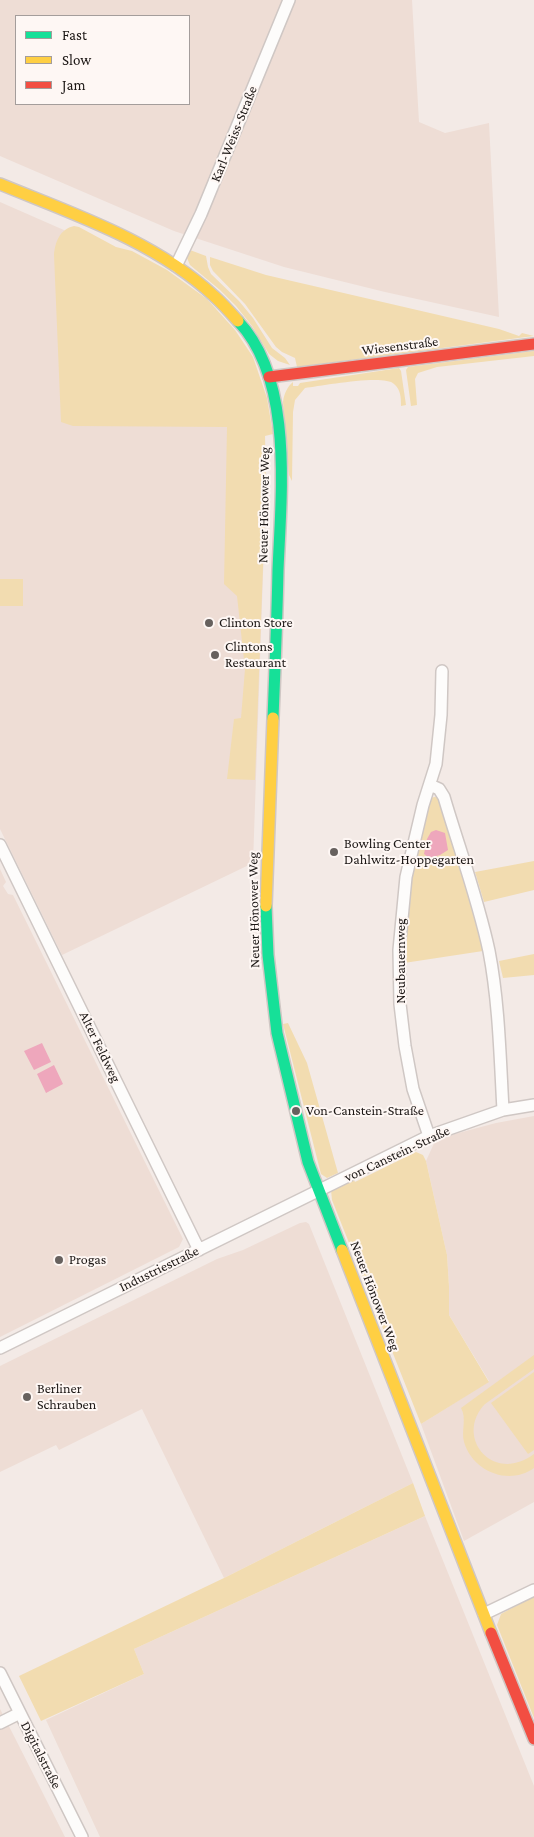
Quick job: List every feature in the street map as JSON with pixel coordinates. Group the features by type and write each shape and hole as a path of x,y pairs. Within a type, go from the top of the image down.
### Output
{"main road":[{"name":"Neuer Hönower Weg","path":"0,184 107,228 176,266 203,286 237,319 262,358 270,377 279,429 282,476 266,885 268,954 277,1032 308,1162 534,1739"},
{"name":"Wiesenstraße","path":"270,377 534,344"}],"street":[{"name":"Karl-Weiss-Straße","path":"176,266 201,214 289,0"},
{"name":"Neubauernweg","path":"429,1136 413,1089 405,1046 400,1004 399,950 406,877 423,805 436,764 440,735 442,671"},
{"path":"430,785 439,789 444,797 488,945 499,1028 504,1110"},
{"name":"Alter Feldweg","path":"0,845 200,1250"},
{"name":"von Canstein-Straße","path":"319,1192 429,1136 504,1110 534,1105"},
{"name":"Industriestraße","path":"0,1348 319,1192"},
{"path":"484,1614 534,1590"},
{"name":"Digitalstraße","path":"0,1675 82,1837"},
{"path":"0,1723 20,1713"}],"shaded area":[{"path":"0,0 412,0 419,122 445,133 489,123 499,317 284,267 174,231 0,156"},
{"path":"0,202 155,270 265,435 266,487 253,863 62,955 0,829"},
{"path":"74,226 116,247 132,251 167,270 207,299 235,330 253,357 267,398 273,434 265,436 266,487 255,780 227,779 234,719 241,718 245,669 237,596 224,584 227,427 73,426 61,422 54,255 59,237 65,230"},
{"path":"190,250 206,256 211,274 239,301 253,318 272,348 285,358 290,365 278,361 269,354 252,326 236,306 190,265 187,258"},
{"path":"210,257 266,275 499,329 519,336 522,333 534,336 297,367 295,358 276,347 245,304 213,271 210,265"},
{"path":"534,351 534,356 437,367 418,373 415,379 417,405 411,406 406,370 408,367"},
{"path":"399,368 406,405 401,406 401,397 398,389 388,381 366,380 305,388 295,400 293,412 292,481 289,475 283,402 286,391 291,384 293,382 293,386 298,386 300,383"},
{"path":"0,579 23,579 23,606 0,606"},
{"path":"439,796 469,893 483,951 404,963 410,872 430,798"},
{"path":"436,830 445,833 448,850 440,855 429,858 424,854 427,839 431,832"},
{"path":"534,861 534,890 484,902 475,872"},
{"path":"0,869 6,882 3,886 8,894 13,895 183,1239 179,1247 0,1337"},
{"path":"534,954 534,975 503,978 499,961"},
{"path":"288,1023 307,1063 338,1173 327,1178 321,1174 283,1024"},
{"path":"42,1043 51,1062 34,1070 24,1051"},
{"path":"54,1065 63,1084 46,1093 37,1074"},
{"path":"534,1116 534,1502 464,1541 421,1424 489,1381 449,1315 447,1255 426,1161 436,1139 496,1123"},
{"path":"416,1152 423,1155 426,1161 447,1255 449,1315 489,1382 421,1424 332,1200 331,1190 353,1178 355,1182"},
{"path":"306,1222 309,1224 413,1483 224,1578 142,1409 59,1450 56,1445 0,1472 0,1366 217,1259 243,1250 300,1223"},
{"path":"534,1355 534,1369 485,1404 476,1417 474,1430 476,1442 482,1453 492,1460 504,1464 519,1462 534,1454 534,1468 514,1476 503,1476 493,1473 475,1461 464,1442 464,1416 461,1408"},
{"path":"534,1372 534,1450 528,1454 491,1403"},
{"path":"413,1483 425,1516 134,1649 144,1674 41,1721 19,1676 224,1578"},
{"path":"425,1516 534,1786 534,1837 100,1837 46,1720 144,1674 134,1649"},
{"path":"534,1596 534,1718 497,1625 501,1614"},
{"path":"0,1709 14,1736 65,1837 0,1837"}],"traffic: fast":[{"path":"238,321 256,346 268,374 276,406 280,439 281,507 273,718"},
{"path":"266,906 268,955 277,1033 308,1162 342,1250"}],"traffic: slow":[{"path":"0,184 84,218 140,244 191,277 217,299 238,321"},
{"path":"266,906 273,718"},
{"path":"342,1250 491,1633"}],"traffic: jam":[{"path":"269,377 534,344"},
{"path":"491,1633 534,1739"}],"place":[{"name":"Clinton Store","path":"209,623"},
{"name":"Clintons Restaurant","path":"215,655"},
{"name":"Bowling Center Dahlwitz-Hoppegarten","path":"334,852"},
{"name":"Von-Canstein-Straße","path":"296,1111"},
{"name":"Progas","path":"59,1260"},
{"name":"Berliner Schrauben","path":"27,1397"}]}
